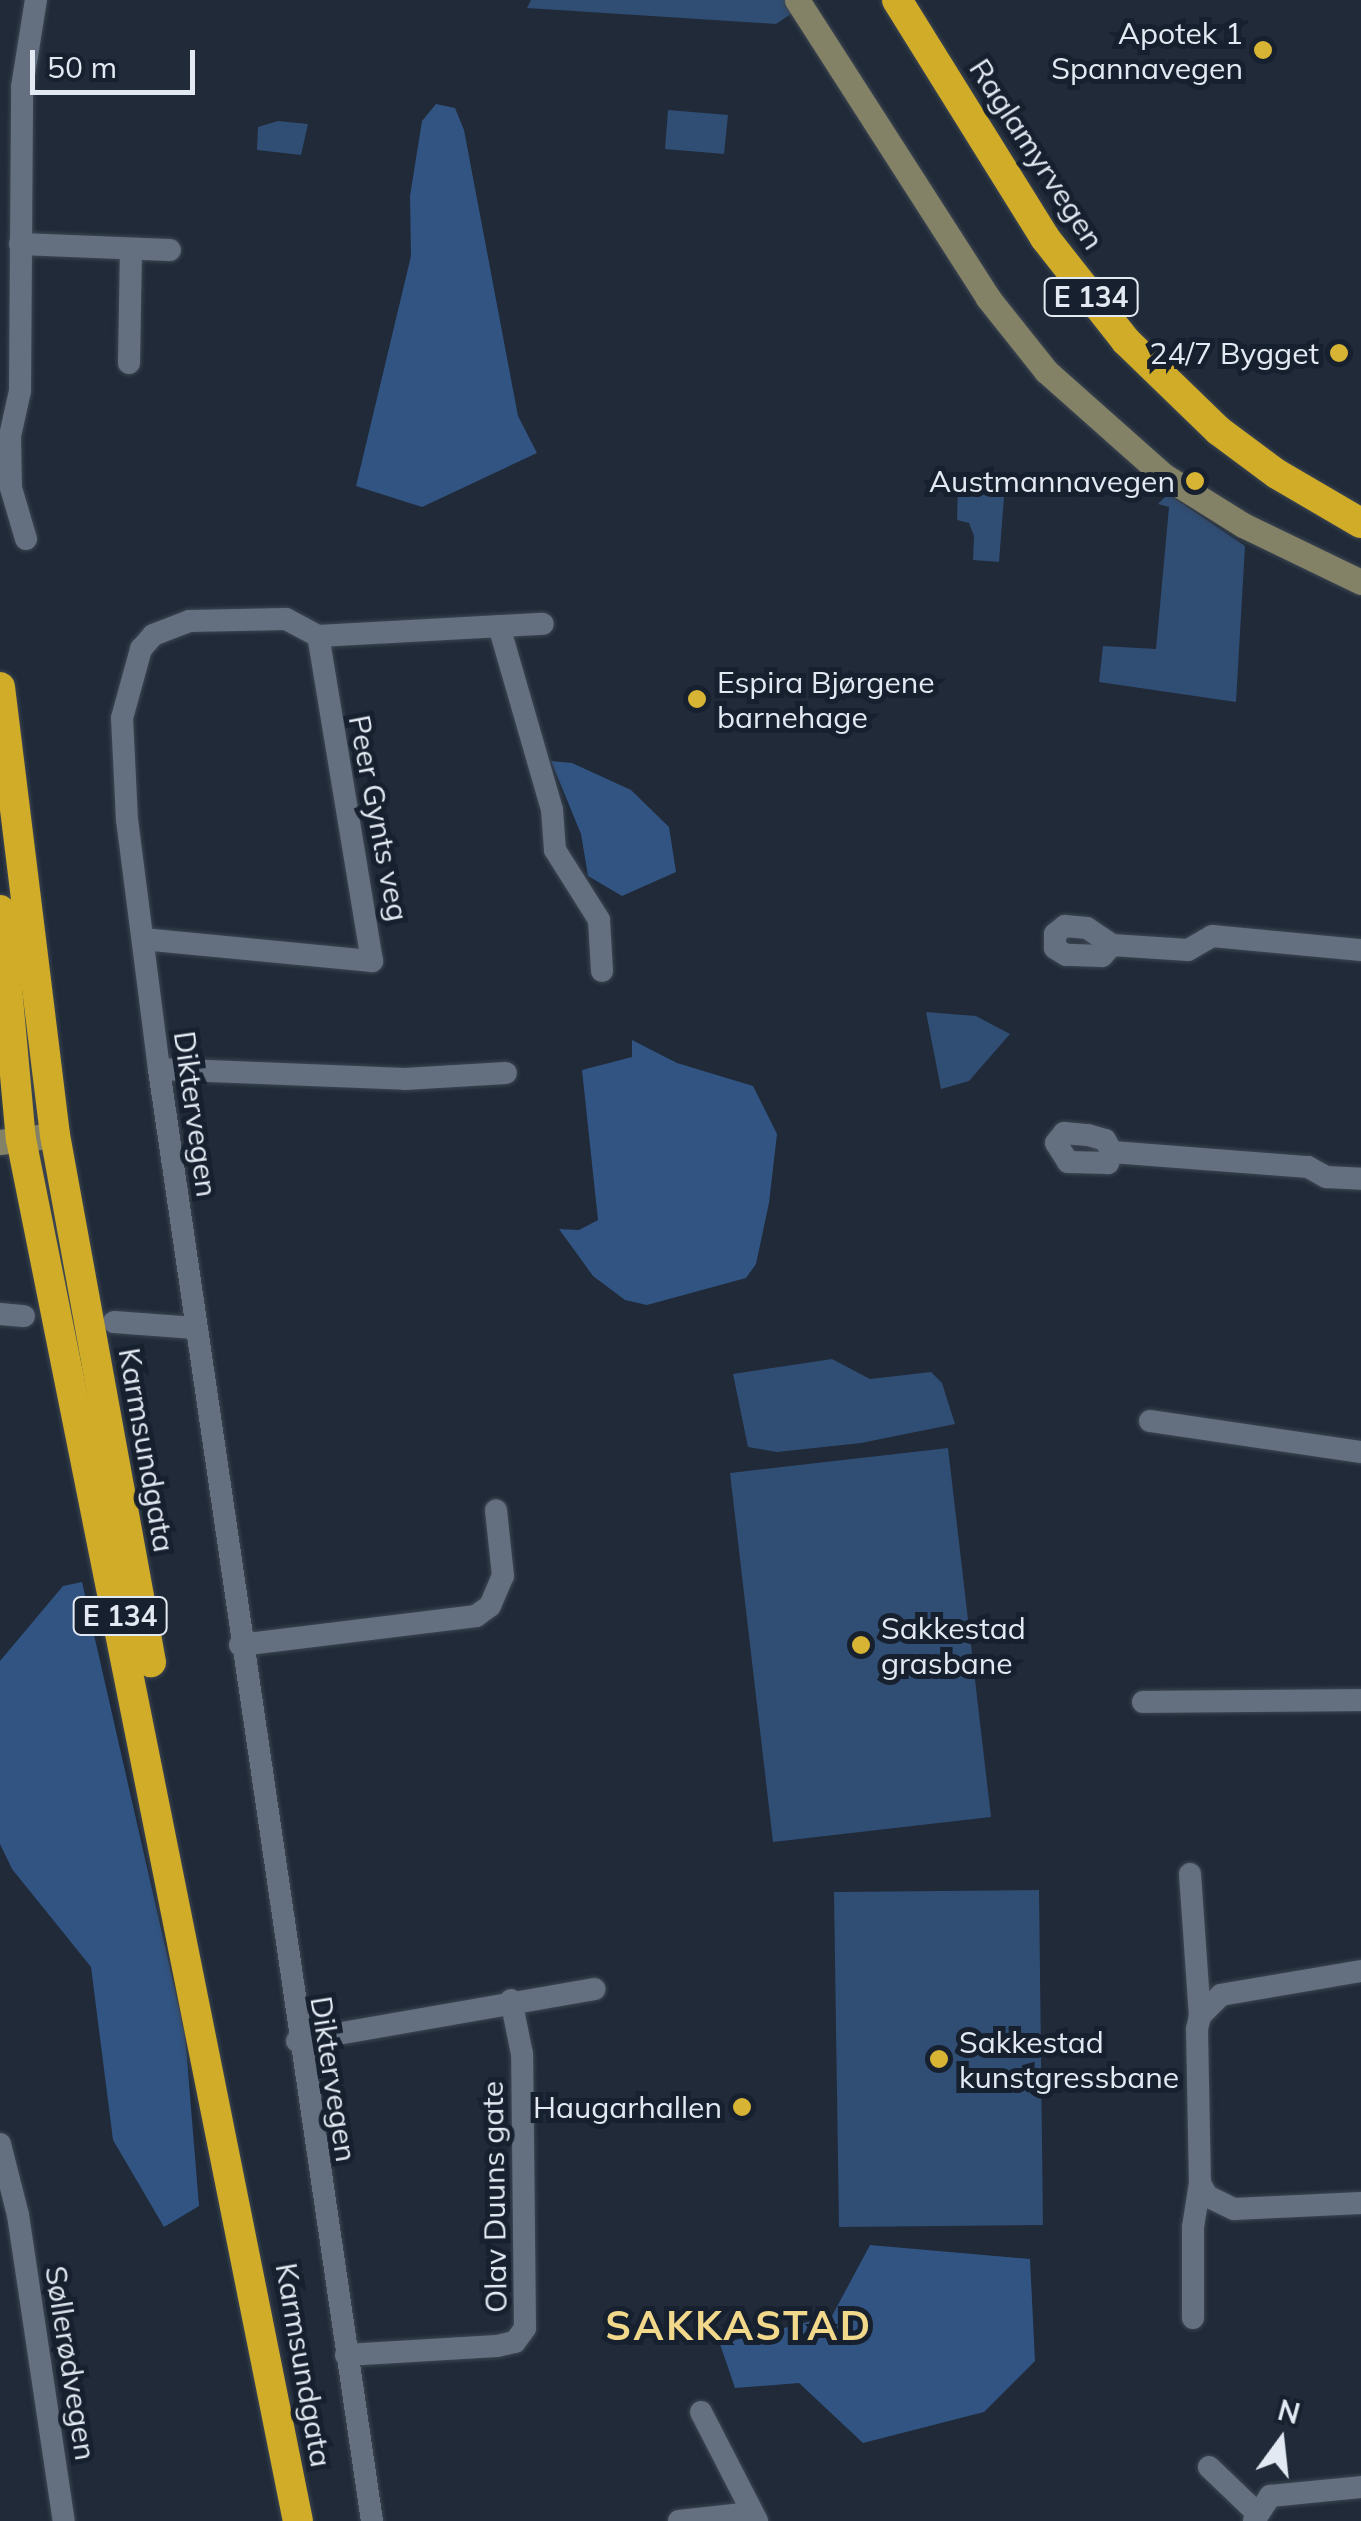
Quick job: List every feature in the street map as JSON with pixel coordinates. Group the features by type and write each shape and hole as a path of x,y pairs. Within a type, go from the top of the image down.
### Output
{"highway":[{"name":"Raglamyrvegen","path":"897,0 1045,238 1126,341 1220,431 1276,474 1361,523"},
{"name":"Karmsundgata","path":"0,686 55,1134 244,2177 242,2222"},
{"name":"Karmsundgata","path":"0,910 8,1008 11,1141 154,1779 228,2183 242,2222 298,2521"},
{"name":"E 134","path":"0,1080 8,1008"}],"street":[{"path":"26,538 11,488 10,436 20,392 22,87 36,0"},
{"path":"797,0 988,298 1046,371 1176,484 1361,582"},
{"path":"20,244 170,250"},
{"path":"130,363 131,249"},
{"name":"Diktervegen","path":"318,636 286,619 189,620 154,635 141,649 122,718 158,1069 297,2041 372,2521"},
{"path":"318,636 543,624"},
{"path":"499,626 552,810 560,863 592,900 600,920 602,970"},
{"name":"Peer Gynts veg","path":"143,939 372,961 318,636"},
{"path":"1112,946 1188,950 1212,936 1361,950"},
{"path":"158,1069 405,1078 506,1073"},
{"path":"11,1141 55,1134"},
{"path":"1112,1152 1308,1168 1326,1177 1361,1180"},
{"path":"0,1314 24,1316"},
{"path":"114,1322 195,1328"},
{"path":"1150,1422 1361,1452"},
{"path":"240,1645 476,1616 490,1606 503,1576 496,1510"},
{"path":"1143,1702 1361,1700"},
{"path":"1190,1874 1192,1982 1200,2016 1200,2183 1193,2226 1193,2318"},
{"path":"1200,2016 1236,1991 1361,1971"},
{"path":"297,2041 511,2000 594,1990"},
{"name":"Olav Duuns gate","path":"346,2356 497,2346 515,2342 525,2328 522,2054 511,2000"},
{"name":"Søllerødvegen","path":"3,2154 18,2214 64,2521"},
{"path":"1200,2183 1208,2196 1234,2209 1361,2203"},
{"path":"679,2521 754,2517 702,2412"},
{"path":"1208,2467 1255,2516 1270,2496 1361,2486"}],"shaded area":[{"path":"531,0 787,0 791,14 776,24 527,8"},
{"path":"436,104 455,108 464,130 518,416 537,453 422,507 356,486 411,256 410,196 422,121"},
{"path":"668,110 728,115 724,154 665,149"},
{"path":"278,121 308,124 301,155 257,150 258,127"},
{"path":"958,480 1005,485 999,562 973,560 974,536 969,523 957,520"},
{"path":"1168,494 1245,546 1236,702 1099,682 1103,646 1156,649 1169,507 1158,504"},
{"path":"551,761 572,763 631,790 669,827 676,872 622,896 588,876 581,834"},
{"path":"926,1012 976,1016 1010,1034 969,1081 941,1089"},
{"path":"632,1040 677,1063 753,1086 777,1134 769,1203 756,1264 746,1278 647,1305 625,1300 593,1276 559,1229 579,1230 598,1220 582,1070 632,1057"},
{"path":"832,1359 870,1379 931,1372 942,1383 955,1424 861,1443 777,1452 748,1447 733,1374"},
{"name":"Sakkestad grasbane","path":"948,1448 991,1817 773,1842 730,1473"},
{"path":"82,1582 185,2034 199,2206 164,2227 113,2140 91,1967 12,1869 0,1844 0,1661 63,1586"},
{"name":"Sakkestad kunstgressbane","path":"1039,1890 1043,2225 839,2227 834,1892"},
{"path":"870,2245 1030,2259 1035,2361 984,2412 863,2443 799,2383 735,2388 720,2344 832,2316"}],"place":[{"name":"Apotek 1 Spannavegen","path":"1263,50"},
{"name":"24/7 Bygget","path":"1339,353"},
{"name":"Austmannavegen","path":"1195,481"},
{"name":"Espira Bjørgene barnehage","path":"697,699"},
{"name":"Sakkestad grasbane","path":"861,1645"},
{"name":"Sakkestad kunstgressbane","path":"939,2059"},
{"name":"Haugarhallen","path":"742,2107"}],"district":[{"name":"SAKKASTAD","path":"739,2325"}]}
